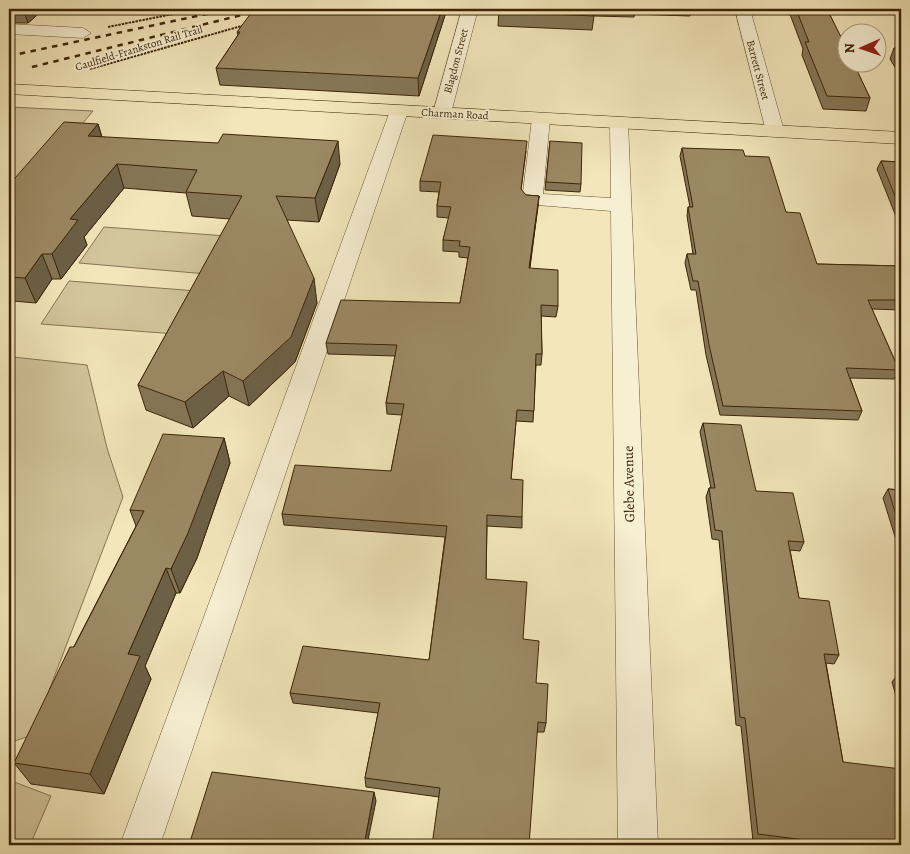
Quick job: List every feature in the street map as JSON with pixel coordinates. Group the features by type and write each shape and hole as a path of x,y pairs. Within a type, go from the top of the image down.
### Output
{"main road":[{"name":"Charman Road","path":"9,89 901,138"}],"street":[{"name":"Blagdon Street","path":"442,113 470,9"},
{"name":"Barrett Street","path":"742,9 775,131"},
{"path":"9,29 83,33"},
{"path":"140,845 399,111"},
{"path":"541,118 532,200 622,205"},
{"name":"Glebe Avenue","path":"619,123 638,845"}],"path":[{"name":"Caulfield-Frankston Rail Trail","path":"89,69 252,23"}],"shaded area":[{"path":"9,107 93,111 9,211"},
{"path":"104,227 227,236 207,274 79,263"},
{"path":"69,281 197,291 176,334 41,324"},
{"path":"9,358 87,365 107,448 123,497 32,735 9,743"},
{"path":"9,780 51,796 30,845 9,845"}],"building":[{"path":"254,9 442,9 418,78 216,68 240,32 237,32"},
{"path":"499,9 594,9 594,16 499,12"},
{"path":"796,9 827,9 838,31 838,72 858,72 870,98 827,96 805,42 809,42"},
{"path":"894,48 901,48 901,59"},
{"path":"64,122 98,124 88,136 218,143 223,134 338,141 315,198 276,196 314,278 291,337 243,381 223,371 185,402 138,385 242,196 186,192 197,170 117,164 70,219 78,220 52,254 42,254 25,278 9,277 9,185"},
{"path":"433,135 527,141 521,189 526,195 539,196 529,268 558,270 558,306 541,305 542,354 536,354 534,411 517,410 511,479 523,480 522,517 487,515 486,579 527,582 523,639 539,641 536,683 548,684 546,723 538,722 529,845 432,845 440,788 365,778 380,703 290,693 303,646 429,660 447,526 282,514 295,465 391,471 404,404 386,403 397,345 326,343 341,300 460,303 470,247 459,246 460,241 443,240 451,207 437,206 441,182 420,181"},
{"path":"550,141 582,143 581,184 546,182"},
{"path":"682,148 743,150 745,156 769,157 786,212 800,213 817,264 901,266 901,300 868,300 899,370 846,368 862,411 723,406 709,345 698,281 693,281 687,254 696,254 688,207 693,207"},
{"path":"881,161 901,162 901,211"},
{"path":"703,423 741,425 756,491 793,493 804,542 788,541 799,598 829,601 839,655 824,654 843,762 901,769 901,845 844,845 758,834 745,718 740,717 722,531 715,530 709,488 715,488"},
{"path":"163,434 224,438 188,533 171,569 166,568 128,654 140,656 90,774 14,763 70,647 74,647 144,511 130,510"},
{"path":"888,489 901,490 901,531"},
{"path":"898,674 901,674 901,685"},
{"path":"212,772 374,792 364,845 189,845"}],"railway":[{"path":"9,56 230,9"},
{"path":"32,67 266,9"}]}
